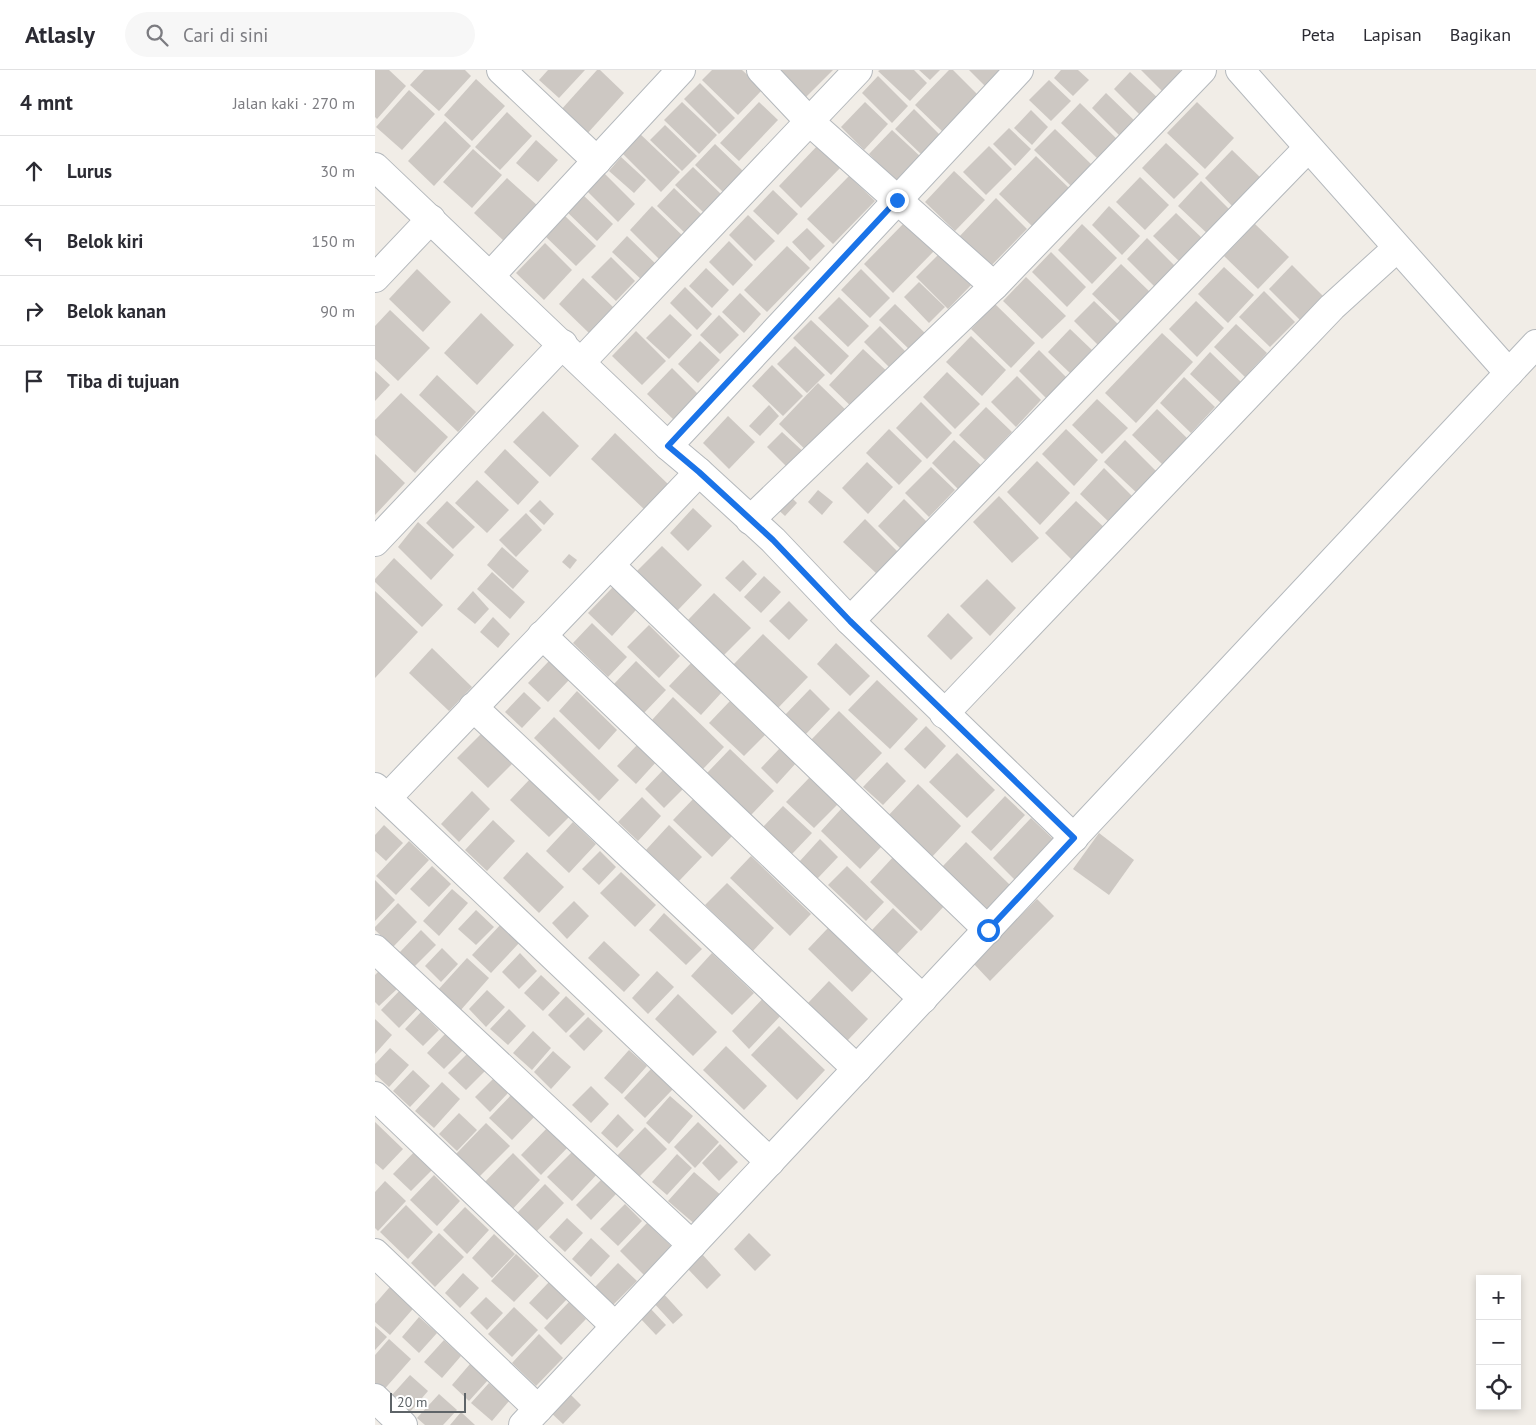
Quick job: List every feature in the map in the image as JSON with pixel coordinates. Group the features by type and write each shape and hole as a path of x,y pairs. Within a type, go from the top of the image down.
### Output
{"street":[{"path":"501,70 597,161"},
{"path":"491,276 681,70"},
{"path":"761,70 809,121 994,286"},
{"path":"375,542 572,353 809,121 858,70"},
{"path":"668,446 1019,70"},
{"path":"749,520 994,286 1201,70"},
{"path":"1240,70 1509,373"},
{"path":"850,621 1308,148"},
{"path":"375,167 668,446 773,540 850,621 1074,838"},
{"path":"375,278 431,219"},
{"path":"944,714 1333,307 1397,248"},
{"path":"375,1253 530,1417 1536,344"},
{"path":"699,472 473,707 381,793 770,1162"},
{"path":"610,566 988,930"},
{"path":"542,635 923,999"},
{"path":"473,707 857,1069"},
{"path":"375,949 692,1245"},
{"path":"375,1096 615,1326"},
{"path":"375,1398 403,1425"}],"building":[{"path":"375,70 389,70 406,86 377,119 375,117"},
{"path":"424,70 465,70 471,76 439,111 410,85"},
{"path":"548,70 585,70 559,98 539,80"},
{"path":"597,70 600,70 624,93 586,135 560,111"},
{"path":"712,70 742,70 763,89 738,115 702,80"},
{"path":"778,70 833,70 804,99"},
{"path":"914,70 927,83 910,101 878,71"},
{"path":"919,70 940,70 930,80"},
{"path":"949,70 953,70 979,96 943,132 915,105"},
{"path":"969,70 1010,70 992,93"},
{"path":"1061,70 1078,70 1089,80 1073,96 1054,78"},
{"path":"1141,70 1180,70 1185,75 1166,95"},
{"path":"1130,72 1160,100 1143,118 1114,89"},
{"path":"878,76 908,106 892,123 862,93"},
{"path":"476,79 505,106 472,141 444,115"},
{"path":"1049,80 1071,101 1051,121 1029,100"},
{"path":"700,83 735,118 719,134 684,99"},
{"path":"409,90 435,114 402,150 376,127"},
{"path":"1106,93 1139,125 1124,140 1092,108"},
{"path":"682,102 717,135 699,154 664,120"},
{"path":"759,102 778,120 739,161 720,143"},
{"path":"865,102 888,124 864,150 841,127"},
{"path":"1197,102 1234,138 1205,169 1167,133"},
{"path":"1080,103 1119,141 1100,161 1061,123"},
{"path":"914,109 941,136 923,156 895,129"},
{"path":"1031,110 1048,127 1032,145 1014,128"},
{"path":"507,112 532,136 500,170 475,147"},
{"path":"445,121 471,146 434,186 408,161"},
{"path":"665,125 697,156 682,171 650,140"},
{"path":"1009,128 1031,149 1015,166 993,144"},
{"path":"1055,129 1092,165 1071,186 1034,150"},
{"path":"892,130 922,158 898,183 869,154"},
{"path":"638,132 680,172 661,192 620,151"},
{"path":"536,140 558,160 538,182 516,163"},
{"path":"1166,143 1199,174 1174,199 1142,168"},
{"path":"715,144 743,171 723,192 695,165"},
{"path":"819,144 842,166 801,208 779,186"},
{"path":"989,146 1012,169 986,195 963,172"},
{"path":"473,149 502,175 472,208 443,182"},
{"path":"1232,150 1264,181 1236,210 1205,178"},
{"path":"1036,156 1070,189 1033,227 999,194"},
{"path":"621,157 646,180 634,193 609,171"},
{"path":"693,167 721,194 703,212 675,185"},
{"path":"954,171 985,200 955,231 925,202"},
{"path":"603,172 635,204 618,222 586,190"},
{"path":"849,176 875,201 833,244 807,219"},
{"path":"1140,177 1169,205 1145,230 1116,202"},
{"path":"507,178 538,206 505,242 474,213"},
{"path":"1201,181 1234,214 1211,237 1178,206"},
{"path":"674,188 703,216 686,234 657,206"},
{"path":"773,190 798,214 778,235 753,211"},
{"path":"581,193 613,224 597,241 564,209"},
{"path":"996,198 1027,229 988,269 957,239"},
{"path":"652,206 687,240 664,264 630,230"},
{"path":"1109,206 1140,236 1122,255 1092,225"},
{"path":"1176,213 1204,240 1182,264 1153,236"},
{"path":"748,215 775,241 755,261 729,235"},
{"path":"565,216 596,246 576,266 545,236"},
{"path":"906,221 935,250 893,293 864,264"},
{"path":"1082,224 1117,258 1092,284 1058,250"},
{"path":"1255,224 1289,257 1258,289 1224,256"},
{"path":"807,228 825,246 810,261 792,242"},
{"path":"627,236 659,267 644,282 612,252"},
{"path":"1147,238 1176,267 1155,287 1127,259"},
{"path":"729,241 753,265 733,286 709,262"},
{"path":"545,243 572,270 544,300 516,273"},
{"path":"787,246 810,268 767,312 744,290"},
{"path":"943,250 975,281 948,309 916,277"},
{"path":"1051,252 1086,287 1067,307 1032,272"},
{"path":"611,257 635,281 616,301 591,277"},
{"path":"1121,264 1150,292 1121,322 1092,294"},
{"path":"1292,265 1324,297 1301,321 1269,289"},
{"path":"1224,267 1254,295 1228,323 1198,294"},
{"path":"706,268 729,290 712,308 689,286"},
{"path":"417,269 451,302 423,332 389,299"},
{"path":"861,269 890,298 870,318 841,290"},
{"path":"1026,277 1066,316 1042,339 1003,301"},
{"path":"583,278 613,307 589,333 559,304"},
{"path":"919,282 945,307 929,323 904,297"},
{"path":"685,287 712,314 697,330 670,303"},
{"path":"1264,291 1295,322 1270,347 1239,317"},
{"path":"740,293 761,314 744,333 722,312"},
{"path":"839,297 869,326 848,347 818,318"},
{"path":"1094,301 1121,327 1101,348 1074,321"},
{"path":"1196,301 1224,328 1197,357 1169,329"},
{"path":"895,304 927,335 911,351 879,320"},
{"path":"995,304 1035,343 1011,368 971,329"},
{"path":"390,310 430,348 398,381 375,359 375,326"},
{"path":"481,313 514,345 477,385 444,353"},
{"path":"670,314 692,335 669,359 646,338"},
{"path":"719,315 739,335 720,354 700,335"},
{"path":"811,320 849,356 831,375 793,338"},
{"path":"1236,324 1267,353 1245,377 1214,347"},
{"path":"880,326 907,353 891,369 864,342"},
{"path":"1070,329 1092,350 1070,373 1048,352"},
{"path":"636,331 666,361 642,385 612,356"},
{"path":"1162,333 1193,362 1136,423 1105,393"},
{"path":"971,336 1006,370 982,396 946,362"},
{"path":"700,341 720,360 698,383 678,364"},
{"path":"795,346 825,375 807,393 777,364"},
{"path":"863,349 892,376 857,412 829,385"},
{"path":"1039,350 1070,381 1050,402 1019,371"},
{"path":"1210,352 1243,384 1223,405 1190,374"},
{"path":"772,365 803,396 783,416 752,386"},
{"path":"672,368 699,395 674,420 647,394"},
{"path":"375,371 390,385 375,401"},
{"path":"947,372 980,404 955,429 923,397"},
{"path":"437,375 476,412 458,432 419,395"},
{"path":"1017,376 1041,400 1016,427 991,402"},
{"path":"1184,377 1215,407 1191,433 1160,403"},
{"path":"818,383 852,416 813,457 779,424"},
{"path":"401,393 448,437 415,473 375,435 375,420"},
{"path":"1097,399 1128,428 1102,454 1072,425"},
{"path":"921,402 952,433 927,459 896,428"},
{"path":"769,405 779,416 760,436 749,426"},
{"path":"986,407 1012,432 985,460 959,435"},
{"path":"1157,409 1188,439 1163,465 1132,435"},
{"path":"543,411 579,446 550,477 513,442"},
{"path":"728,416 755,442 729,469 703,443"},
{"path":"889,429 922,461 899,485 866,453"},
{"path":"1066,429 1098,460 1074,486 1042,454"},
{"path":"782,432 808,456 792,472 767,447"},
{"path":"615,433 669,485 645,510 591,459"},
{"path":"954,440 984,468 961,492 932,463"},
{"path":"1125,440 1159,474 1139,495 1104,462"},
{"path":"505,449 539,482 518,505 484,472"},
{"path":"375,454 405,483 375,515"},
{"path":"1037,461 1070,493 1040,525 1007,492"},
{"path":"867,462 893,487 868,514 842,488"},
{"path":"931,467 955,490 929,517 905,493"},
{"path":"1104,468 1137,501 1113,526 1080,494"},
{"path":"477,480 509,510 487,533 455,503"},
{"path":"818,490 833,502 822,515 808,502"},
{"path":"787,493 797,503 785,516 774,506"},
{"path":"999,496 1039,538 1012,563 973,522"},
{"path":"904,499 928,523 902,550 878,526"},
{"path":"540,500 554,514 544,525 529,511"},
{"path":"447,501 475,527 453,549 426,523"},
{"path":"1076,501 1108,531 1076,564 1045,533"},
{"path":"693,508 712,526 688,551 670,533"},
{"path":"526,513 542,530 516,557 499,540"},
{"path":"865,519 898,552 877,574 843,542"},
{"path":"418,522 454,555 431,580 398,547"},
{"path":"662,546 702,585 677,611 635,573"},
{"path":"502,547 529,571 513,589 487,565"},
{"path":"569,554 577,560 570,569 562,562"},
{"path":"394,558 443,605 422,627 375,582 375,579"},
{"path":"743,560 757,574 740,592 725,578"},
{"path":"492,572 525,602 510,619 477,589"},
{"path":"764,576 781,592 761,613 744,597"},
{"path":"987,579 1016,608 990,636 960,606"},
{"path":"613,587 636,610 612,636 588,613"},
{"path":"375,591 418,632 375,678"},
{"path":"473,591 489,609 475,624 457,609"},
{"path":"714,593 751,628 724,655 688,620"},
{"path":"789,601 808,620 789,640 769,621"},
{"path":"948,613 973,638 951,660 927,636"},
{"path":"493,617 510,634 498,648 480,632"},
{"path":"592,623 627,657 608,677 573,643"},
{"path":"649,625 680,656 659,678 627,647"},
{"path":"763,634 808,677 776,710 731,667"},
{"path":"836,643 870,676 850,696 817,664"},
{"path":"432,648 472,687 449,711 409,673"},
{"path":"549,661 569,680 548,702 528,683"},
{"path":"636,661 666,690 643,714 613,685"},
{"path":"693,661 723,691 701,715 669,686"},
{"path":"877,680 918,719 890,749 848,710"},
{"path":"810,689 830,709 804,736 784,716"},
{"path":"577,691 617,730 599,750 559,711"},
{"path":"524,692 541,708 522,728 505,712"},
{"path":"673,697 724,747 703,769 652,720"},
{"path":"730,701 765,735 744,756 709,723"},
{"path":"839,711 882,753 854,782 811,740"},
{"path":"554,717 619,780 599,801 534,738"},
{"path":"926,726 946,746 925,769 904,749"},
{"path":"481,734 512,764 488,788 457,758"},
{"path":"638,744 657,761 636,784 617,766"},
{"path":"781,747 797,762 777,784 761,768"},
{"path":"730,749 774,791 751,815 707,773"},
{"path":"957,753 995,790 967,818 929,782"},
{"path":"887,762 906,781 883,805 863,787"},
{"path":"664,769 684,788 664,808 645,789"},
{"path":"811,776 839,803 814,828 786,802"},
{"path":"531,778 570,816 549,837 510,800"},
{"path":"918,784 961,826 930,859 887,817"},
{"path":"472,791 490,809 459,842 441,824"},
{"path":"696,796 735,833 712,857 673,820"},
{"path":"1005,796 1025,815 991,851 971,832"},
{"path":"642,797 661,816 638,841 618,822"},
{"path":"783,806 812,833 792,854 763,827"},
{"path":"842,808 882,846 860,869 821,831"},
{"path":"1031,818 1055,841 1017,882 993,858"},
{"path":"493,820 515,841 487,871 465,850"},
{"path":"573,822 596,844 569,873 546,851"},
{"path":"384,825 403,843 386,861 375,851 375,835"},
{"path":"669,825 702,857 679,881 646,850"},
{"path":"1099,833 1134,860 1109,895 1073,869"},
{"path":"820,839 838,857 817,879 799,862"},
{"path":"409,841 429,860 396,895 376,876"},
{"path":"966,842 1010,885 986,910 942,867"},
{"path":"600,851 616,867 599,885 582,869"},
{"path":"527,852 564,887 539,913 503,878"},
{"path":"895,855 946,904 921,931 870,882"},
{"path":"751,856 811,914 790,936 730,878"},
{"path":"432,866 451,884 429,907 410,889"},
{"path":"847,866 884,902 866,921 828,885"},
{"path":"621,872 656,905 635,927 600,893"},
{"path":"375,880 395,900 375,921"},
{"path":"727,883 774,928 753,951 705,905"},
{"path":"452,889 468,903 439,936 423,921"},
{"path":"1037,899 1054,916 990,981 973,963"},
{"path":"574,901 589,916 567,939 552,923"},
{"path":"398,903 417,922 393,947 375,930 375,927"},
{"path":"893,908 918,932 897,954 872,930"},
{"path":"476,910 494,927 476,945 458,929"},
{"path":"664,913 702,949 686,965 649,930"},
{"path":"502,923 521,941 491,973 472,955"},
{"path":"828,928 872,971 852,992 808,949"},
{"path":"421,930 436,945 414,967 399,953"},
{"path":"604,941 640,975 624,992 588,958"},
{"path":"442,948 458,964 441,982 425,966"},
{"path":"520,953 537,971 519,989 502,972"},
{"path":"712,953 754,993 732,1015 691,976"},
{"path":"467,958 489,978 460,1011 437,991"},
{"path":"379,971 397,989 379,1006 375,1002 375,975"},
{"path":"657,971 674,987 648,1014 632,998"},
{"path":"541,975 560,993 543,1011 524,993"},
{"path":"829,981 868,1019 847,1041 808,1003"},
{"path":"406,984 424,1002 399,1028 381,1010"},
{"path":"487,990 505,1007 486,1027 469,1009"},
{"path":"769,992 787,1009 749,1049 732,1031"},
{"path":"678,994 717,1032 693,1056 655,1019"},
{"path":"566,996 585,1014 566,1033 548,1015"},
{"path":"509,1009 526,1026 508,1045 490,1029"},
{"path":"421,1012 439,1030 423,1046 405,1029"},
{"path":"588,1017 603,1031 584,1051 569,1036"},
{"path":"375,1019 392,1035 375,1054"},
{"path":"779,1026 825,1070 797,1100 751,1055"},
{"path":"533,1031 551,1048 532,1070 513,1053"},
{"path":"446,1033 463,1050 444,1069 427,1053"},
{"path":"726,1046 767,1086 744,1110 703,1070"},
{"path":"390,1048 409,1065 389,1087 375,1074 375,1064"},
{"path":"629,1050 647,1066 622,1094 604,1078"},
{"path":"553,1051 571,1067 551,1089 534,1072"},
{"path":"468,1053 486,1070 466,1090 448,1073"},
{"path":"652,1068 673,1089 645,1118 624,1098"},
{"path":"413,1070 430,1086 410,1107 393,1091"},
{"path":"493,1079 508,1093 490,1112 475,1097"},
{"path":"442,1082 460,1099 434,1128 415,1111"},
{"path":"591,1086 609,1104 591,1123 572,1105"},
{"path":"515,1091 538,1113 512,1140 489,1118"},
{"path":"670,1096 693,1116 669,1144 646,1123"},
{"path":"459,1113 477,1130 457,1151 439,1134"},
{"path":"618,1114 634,1130 617,1148 601,1133"},
{"path":"375,1122 403,1149 383,1170 375,1163"},
{"path":"698,1122 719,1142 695,1168 674,1147"},
{"path":"486,1123 510,1146 479,1177 456,1154"},
{"path":"550,1125 570,1145 541,1175 521,1155"},
{"path":"645,1127 667,1149 638,1178 616,1157"},
{"path":"720,1144 738,1162 719,1181 702,1163"},
{"path":"576,1148 600,1171 572,1201 547,1177"},
{"path":"417,1149 435,1167 411,1191 393,1174"},
{"path":"513,1153 540,1180 509,1213 481,1186"},
{"path":"677,1154 692,1168 667,1195 652,1182"},
{"path":"694,1172 723,1197 697,1226 668,1201"},
{"path":"434,1175 460,1201 437,1226 410,1200"},
{"path":"601,1180 616,1194 591,1220 576,1205"},
{"path":"385,1181 406,1201 378,1231 375,1228 375,1192"},
{"path":"545,1184 564,1203 536,1232 517,1213"},
{"path":"625,1204 642,1221 618,1246 600,1229"},
{"path":"406,1205 433,1232 408,1259 380,1232"},
{"path":"465,1207 489,1230 467,1254 443,1230"},
{"path":"567,1218 583,1233 565,1252 549,1237"},
{"path":"647,1223 672,1247 645,1276 620,1251"},
{"path":"439,1233 464,1257 435,1287 411,1263"},
{"path":"749,1233 771,1255 755,1271 734,1249"},
{"path":"494,1234 515,1254 492,1278 472,1258"},
{"path":"591,1238 610,1256 591,1277 572,1259"},
{"path":"516,1254 539,1276 514,1302 491,1281"},
{"path":"702,1254 721,1275 707,1289 687,1268"},
{"path":"618,1263 637,1281 613,1305 595,1287"},
{"path":"463,1273 479,1288 460,1308 445,1293"},
{"path":"395,1281 419,1302 390,1335 375,1322 375,1304"},
{"path":"549,1282 567,1299 547,1320 529,1303"},
{"path":"662,1292 683,1315 673,1324 652,1301"},
{"path":"486,1297 503,1313 487,1330 470,1313"},
{"path":"569,1302 586,1319 561,1345 544,1328"},
{"path":"514,1307 538,1330 512,1357 488,1334"},
{"path":"649,1307 666,1325 656,1335 639,1317"},
{"path":"419,1317 437,1333 419,1353 402,1337"},
{"path":"375,1326 387,1337 375,1350"},
{"path":"539,1334 563,1358 536,1386 512,1363"},
{"path":"389,1339 411,1359 381,1393 375,1387 375,1355"},
{"path":"444,1340 461,1356 442,1378 424,1362"},
{"path":"470,1364 488,1380 469,1401 452,1385"},
{"path":"410,1375 428,1391 410,1412 392,1395"},
{"path":"489,1383 509,1401 492,1421 471,1403"},
{"path":"566,1390 581,1405 563,1424 548,1410"},
{"path":"439,1394 457,1410 443,1425 425,1425 417,1418"},
{"path":"461,1412 475,1425 450,1425"}],"route":[{"path":"897,200 668,446 773,540 850,621 1074,838 988,930"}]}
